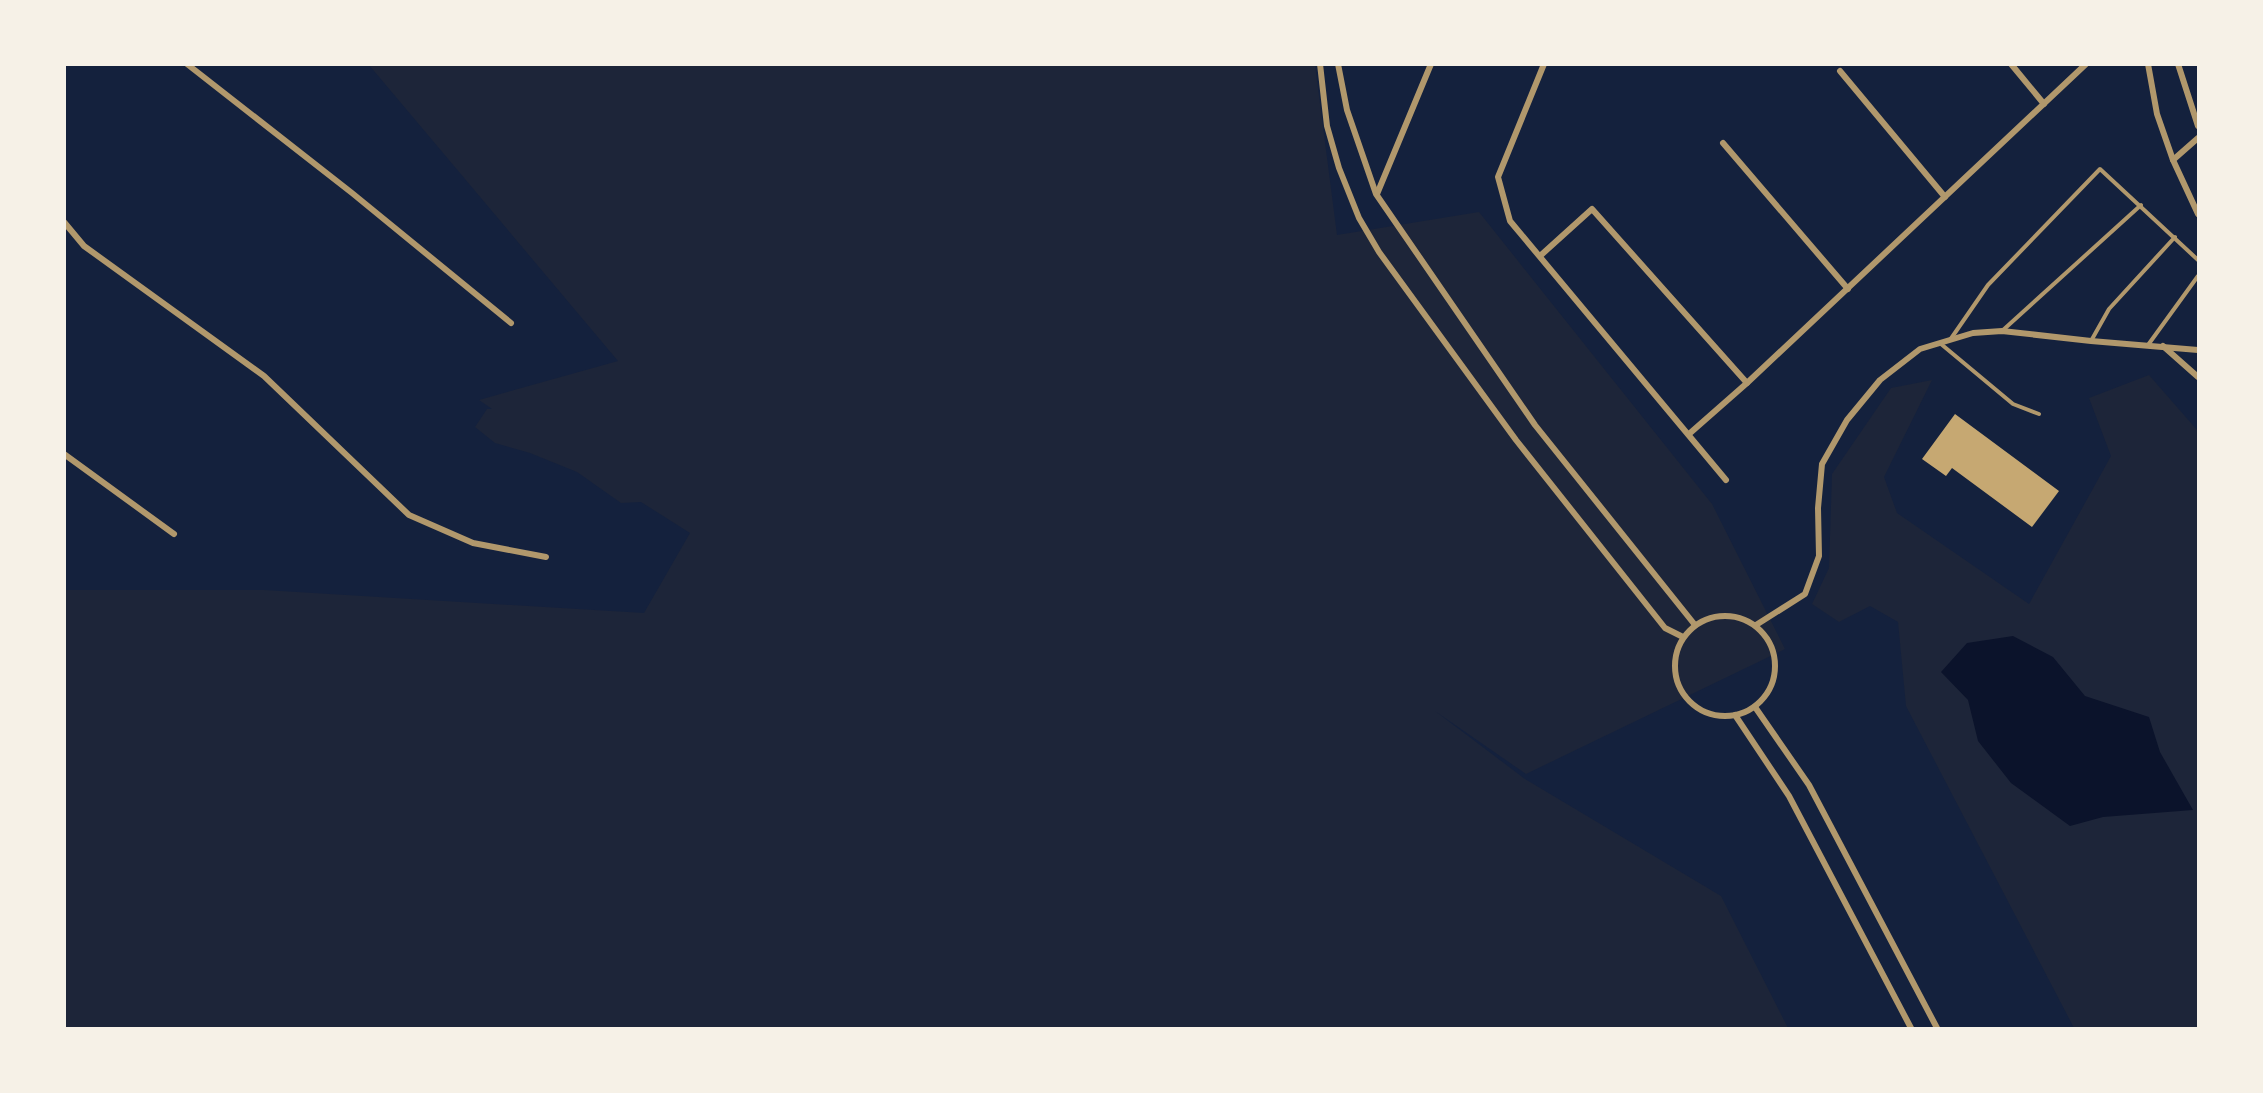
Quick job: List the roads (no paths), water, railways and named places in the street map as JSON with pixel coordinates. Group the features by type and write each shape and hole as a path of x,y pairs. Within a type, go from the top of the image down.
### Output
{"street":[{"path":"187,64 352,193 511,323"},
{"path":"1320,64 1327,126 1339,168 1359,218 1379,252 1516,440 1665,628 1683,637"},
{"path":"1338,64 1347,110 1376,194 1535,425 1695,625"},
{"path":"1376,194 1431,64"},
{"path":"1544,64 1498,177 1510,221 1726,480"},
{"path":"2012,64 2044,104"},
{"path":"1689,434 1848,289 2086,64"},
{"path":"2148,64 2157,114 2173,160 2199,214"},
{"path":"2178,64 2199,126"},
{"path":"1840,70 1945,197"},
{"path":"2173,160 2199,138"},
{"path":"1723,143 1848,289"},
{"path":"1540,256 1592,209 1747,383"},
{"path":"64,222 84,246 264,376 409,515 474,543 546,557"},
{"path":"1756,625 1804,594 1819,555 1818,508 1822,464 1847,420 1880,380 1920,349 1974,333 2002,331 2199,350"},
{"path":"2162,346 2199,377"},
{"path":"64,454 174,534"},
{"path":"1726,615 1742,618 1756,625 1768,639 1775,657 1775,676 1768,693 1755,707 1735,715 1718,716 1702,710 1688,700 1679,686 1675,669 1676,652 1683,637 1695,625 1710,617 1726,615"},
{"path":"1755,707 1809,785 1936,1029"},
{"path":"1735,715 1789,796 1911,1029"}],"lane":[{"path":"1949,340 1988,285 2100,169 2199,260"},
{"path":"2002,331 2141,206"},
{"path":"2091,341 2109,309 2175,237"},
{"path":"2148,345 2199,276"},
{"path":"1940,343 2013,404 2039,414"}]}
